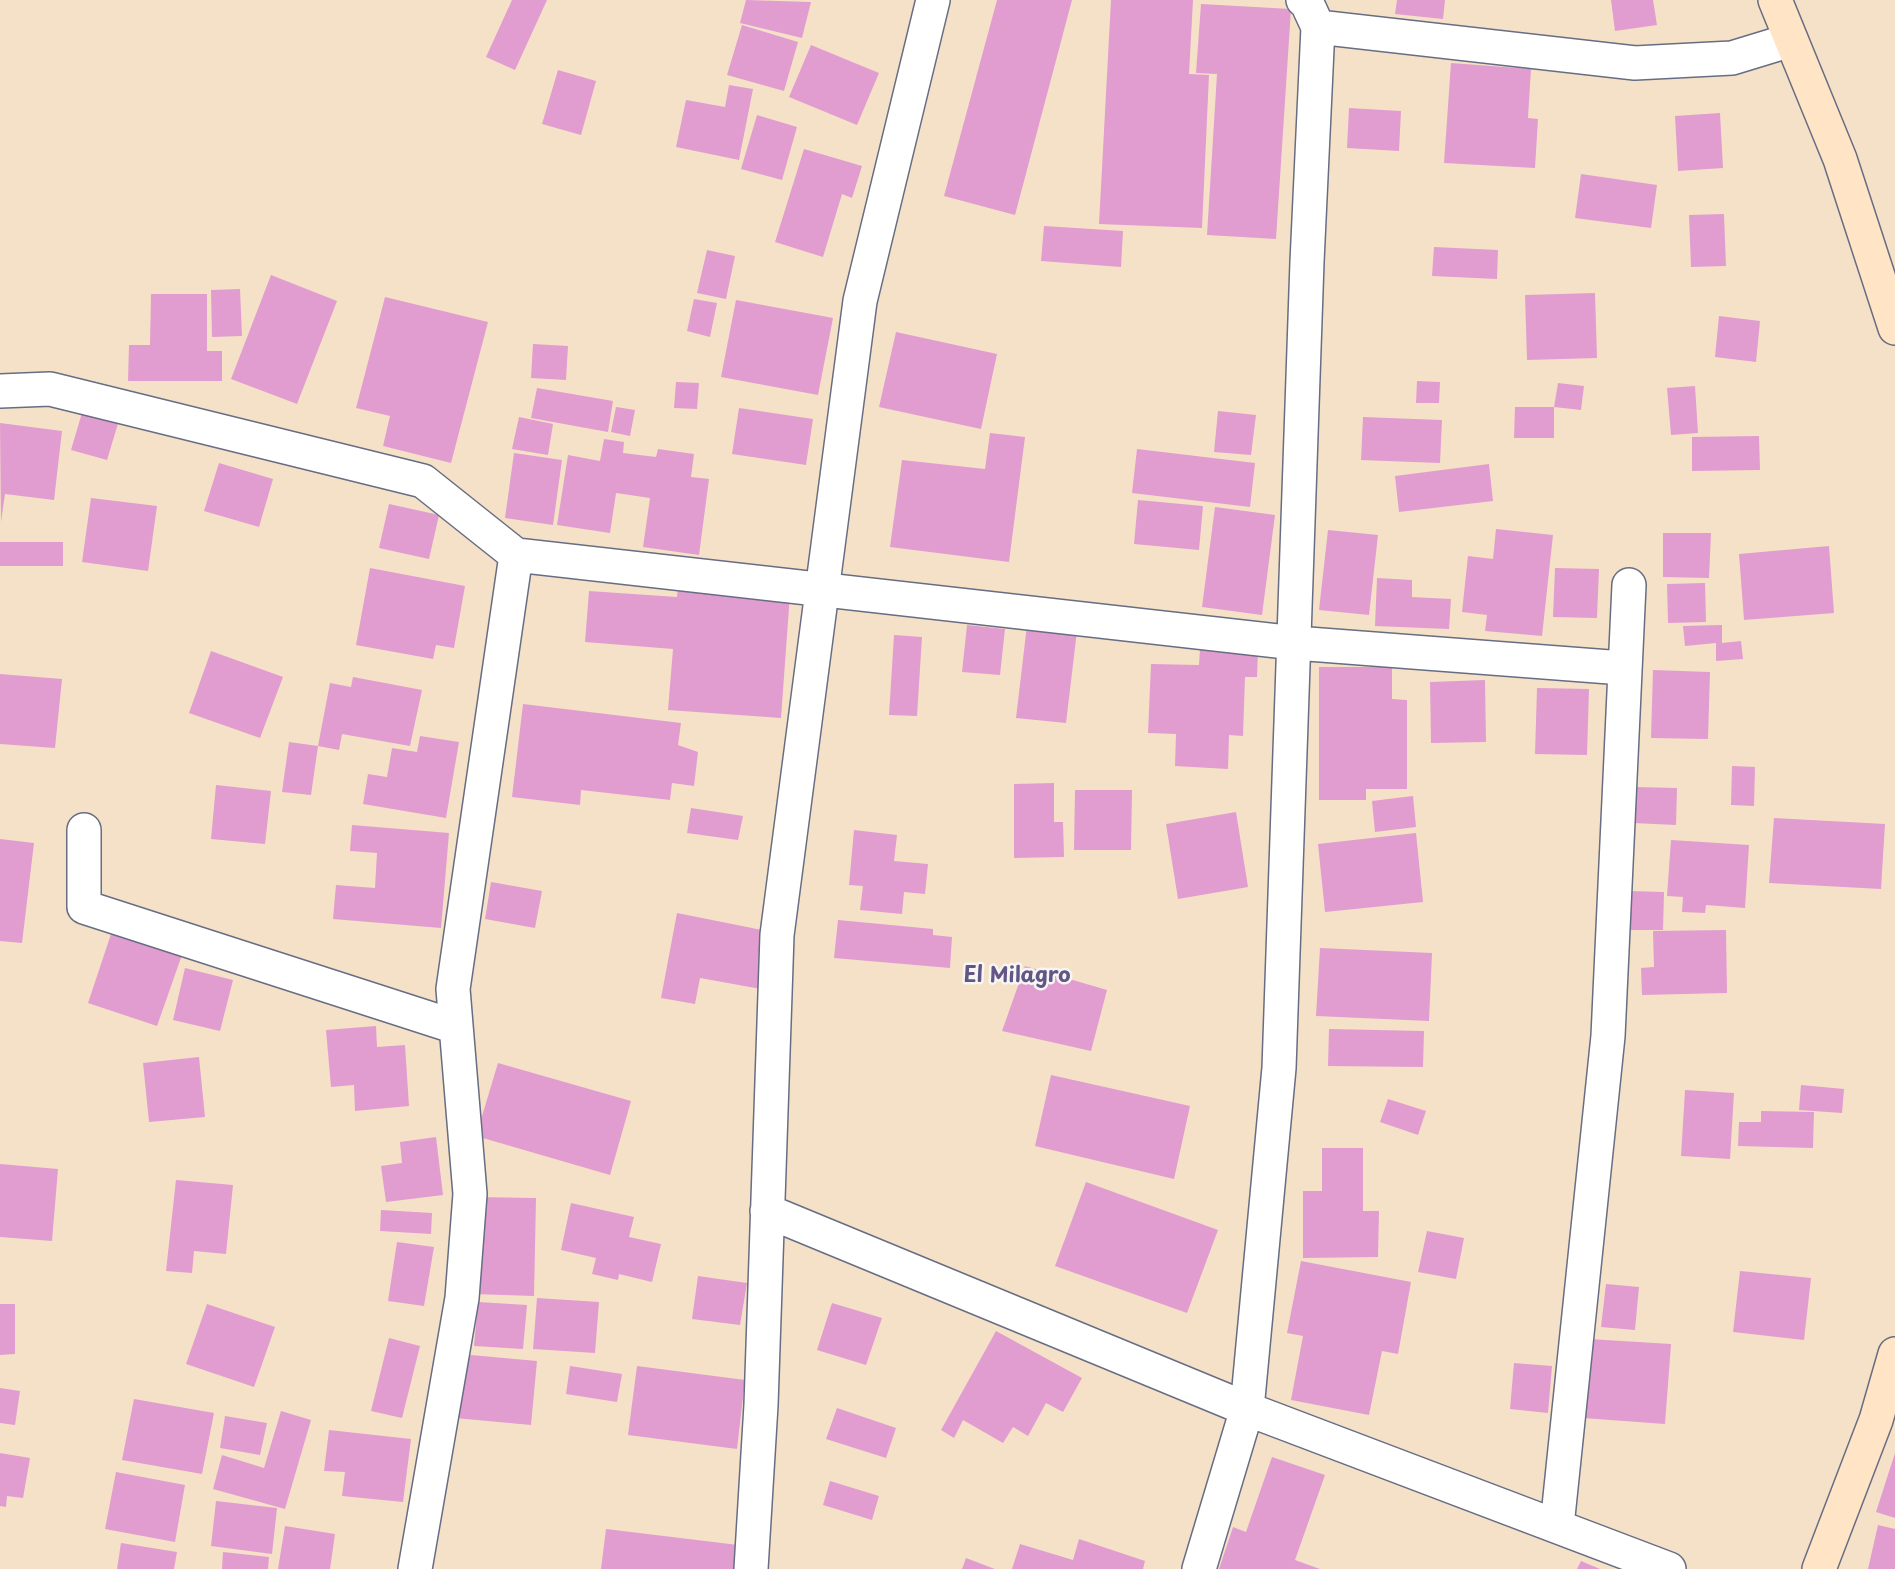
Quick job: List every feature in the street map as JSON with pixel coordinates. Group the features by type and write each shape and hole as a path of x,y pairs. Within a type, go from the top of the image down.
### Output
{"main road":[{"path":"1775,0 1840,159 1895,328"},
{"path":"1819,1569 1876,1420 1895,1354"}],"street":[{"path":"752,1569 768,1211 777,935 824,591 860,301 933,0"},
{"path":"1199,1569 1247,1409 1279,1068 1306,274 1310,13 1635,63 1732,58 1791,40"},
{"path":"0,391 50,389 423,481 516,555 1295,643 1623,668"},
{"path":"415,1569 426,1492 462,1298 470,1194 453,988 516,555"},
{"path":"1557,1526 1608,1036 1623,668 1629,585"},
{"path":"84,830 84,907 456,1027"},
{"path":"768,1211 1247,1409 1669,1569"}],"building":[{"path":"512,0 547,0 515,70 486,57"},
{"path":"746,0 811,2 802,38 740,23"},
{"path":"997,0 1072,0 1015,215 944,196"},
{"path":"1111,0 1193,0 1189,74 1209,75 1202,228 1099,224"},
{"path":"1397,0 1445,0 1443,19 1395,14"},
{"path":"1611,0 1653,0 1657,25 1615,31"},
{"path":"1201,4 1291,9 1276,239 1207,235 1217,74 1196,73"},
{"path":"742,25 798,42 784,91 727,75"},
{"path":"811,45 879,73 857,125 789,97"},
{"path":"1451,63 1531,69 1528,118 1538,119 1535,168 1444,163"},
{"path":"558,70 596,81 581,135 542,124"},
{"path":"729,85 753,89 739,160 676,147 686,100 725,107"},
{"path":"1349,108 1401,111 1399,151 1347,148"},
{"path":"1720,113 1723,168 1678,171 1675,116"},
{"path":"757,115 797,127 782,180 741,169"},
{"path":"804,149 862,166 852,198 842,194 823,257 775,242"},
{"path":"1581,174 1657,185 1651,228 1575,218"},
{"path":"1724,214 1726,266 1691,267 1689,215"},
{"path":"1044,226 1123,231 1121,267 1041,261"},
{"path":"1434,247 1498,250 1497,279 1432,276"},
{"path":"707,250 735,256 726,299 697,293"},
{"path":"271,275 337,301 297,404 231,379"},
{"path":"240,289 242,336 212,337 211,290"},
{"path":"1595,293 1597,358 1527,360 1525,295"},
{"path":"151,294 207,294 207,351 222,351 222,381 128,381 129,345 150,345"},
{"path":"385,297 488,322 451,463 383,446 390,416 356,408"},
{"path":"694,299 717,303 710,337 687,331"},
{"path":"736,300 833,318 818,395 721,377"},
{"path":"1719,316 1760,321 1756,362 1715,357"},
{"path":"896,332 997,354 981,429 879,407"},
{"path":"533,344 568,346 566,380 531,378"},
{"path":"1417,381 1440,382 1439,403 1416,403"},
{"path":"676,382 699,383 697,409 674,408"},
{"path":"1558,383 1584,386 1581,410 1554,407"},
{"path":"1695,386 1698,433 1671,435 1667,388"},
{"path":"537,388 613,401 608,432 531,418"},
{"path":"84,406 120,417 107,460 71,450"},
{"path":"616,407 635,410 630,436 611,432"},
{"path":"1515,407 1554,407 1554,438 1514,438"},
{"path":"739,408 813,419 806,465 732,454"},
{"path":"1218,411 1256,415 1251,455 1214,452"},
{"path":"519,417 553,424 548,455 512,449"},
{"path":"1363,417 1442,420 1440,463 1361,460"},
{"path":"0,423 62,431 54,500 5,494 1,522"},
{"path":"990,433 1025,437 1009,562 890,547 902,460 985,469"},
{"path":"1759,436 1760,470 1692,471 1692,437"},
{"path":"604,439 624,442 623,453 656,457 658,449 694,454 691,477 709,479 699,555 643,547 650,498 616,493 610,533 557,525 568,455 600,461"},
{"path":"1137,449 1255,463 1250,507 1132,493"},
{"path":"514,453 562,460 553,525 505,518"},
{"path":"219,463 273,479 259,527 204,511"},
{"path":"1489,464 1493,501 1399,512 1395,476"},
{"path":"91,498 157,506 148,571 82,562"},
{"path":"1138,500 1203,506 1199,550 1134,544"},
{"path":"389,504 439,515 429,559 379,548"},
{"path":"1215,507 1275,515 1262,615 1202,607"},
{"path":"1496,529 1553,535 1542,636 1485,631 1487,615 1462,612 1468,556 1493,559"},
{"path":"1328,530 1378,535 1369,615 1319,610"},
{"path":"1663,533 1711,533 1709,578 1663,577"},
{"path":"0,542 63,542 63,566 0,566"},
{"path":"1829,546 1834,613 1744,620 1739,554"},
{"path":"370,568 465,586 454,648 436,645 433,659 356,645"},
{"path":"1555,568 1599,569 1597,618 1553,617"},
{"path":"1377,578 1412,580 1412,597 1451,599 1449,629 1375,626"},
{"path":"1705,583 1706,622 1668,623 1667,584"},
{"path":"678,586 790,594 781,718 668,710 673,649 585,642 589,591 677,597"},
{"path":"967,625 1005,629 1000,675 962,672"},
{"path":"1027,625 1077,631 1066,723 1016,718"},
{"path":"1722,625 1722,643 1741,641 1743,659 1716,661 1716,643 1685,646 1683,626"},
{"path":"894,635 922,637 917,716 889,715"},
{"path":"1200,648 1258,650 1257,677 1245,677 1243,736 1229,735 1228,769 1175,766 1176,734 1148,733 1151,664 1199,665"},
{"path":"211,651 283,677 260,738 189,713"},
{"path":"1319,667 1392,667 1392,699 1407,700 1407,789 1366,789 1366,800 1319,800"},
{"path":"1653,670 1710,672 1708,739 1651,738"},
{"path":"0,674 62,679 55,748 0,744"},
{"path":"353,677 422,690 410,746 342,734 339,750 318,746 330,683 351,687"},
{"path":"1485,680 1486,742 1431,743 1430,682"},
{"path":"1537,688 1589,689 1587,755 1535,754"},
{"path":"523,704 681,723 678,745 698,752 694,786 672,783 670,800 581,790 580,805 512,797"},
{"path":"420,736 459,742 446,818 363,804 368,774 387,777 392,748 417,752"},
{"path":"289,742 318,746 311,795 282,792"},
{"path":"1732,766 1755,767 1754,806 1731,805"},
{"path":"1054,783 1054,822 1063,822 1064,857 1014,858 1014,784"},
{"path":"216,785 271,791 265,844 211,839"},
{"path":"1635,787 1677,788 1676,825 1633,823"},
{"path":"1075,790 1132,790 1131,850 1074,850"},
{"path":"1413,796 1416,827 1375,832 1372,801"},
{"path":"691,808 743,816 738,840 687,833"},
{"path":"1236,812 1248,887 1178,899 1166,824"},
{"path":"1774,818 1885,824 1881,889 1769,883"},
{"path":"352,825 449,833 441,928 333,919 336,885 375,888 377,853 350,851"},
{"path":"854,830 897,835 894,861 928,864 925,894 904,892 902,914 860,910 863,886 849,885"},
{"path":"1416,833 1423,902 1325,912 1318,844"},
{"path":"0,839 34,843 22,943 0,941"},
{"path":"1671,840 1749,845 1745,908 1706,905 1705,913 1682,912 1683,897 1667,896"},
{"path":"491,882 542,891 535,928 485,919"},
{"path":"1629,891 1664,892 1663,930 1628,930"},
{"path":"677,913 772,932 761,989 700,978 695,1004 661,998"},
{"path":"838,920 933,929 933,935 952,937 950,968 834,958"},
{"path":"113,928 183,952 157,1026 88,1003"},
{"path":"1726,930 1727,993 1642,995 1641,968 1654,967 1653,931"},
{"path":"1320,948 1432,953 1429,1021 1316,1016"},
{"path":"1025,966 1107,990 1091,1051 1002,1031"},
{"path":"185,968 233,980 220,1031 173,1020"},
{"path":"376,1026 377,1047 405,1045 409,1106 355,1111 354,1085 331,1087 326,1030"},
{"path":"1329,1029 1424,1031 1423,1067 1328,1066"},
{"path":"199,1057 205,1117 149,1122 143,1063"},
{"path":"498,1063 631,1101 610,1175 476,1136"},
{"path":"1051,1075 1190,1106 1174,1179 1035,1146"},
{"path":"1801,1085 1844,1089 1842,1113 1799,1110"},
{"path":"1685,1090 1734,1093 1730,1159 1681,1156"},
{"path":"1388,1099 1426,1111 1418,1135 1380,1122"},
{"path":"1761,1111 1814,1112 1813,1148 1738,1146 1739,1122 1761,1122"},
{"path":"436,1137 443,1195 386,1202 381,1166 402,1163 400,1142"},
{"path":"1322,1148 1363,1148 1363,1211 1379,1211 1378,1257 1303,1258 1303,1191 1322,1191"},
{"path":"0,1164 58,1169 52,1241 0,1237"},
{"path":"176,1180 233,1185 226,1254 194,1251 192,1273 166,1271"},
{"path":"1086,1182 1218,1230 1187,1313 1055,1266"},
{"path":"476,1197 536,1198 534,1296 473,1294"},
{"path":"571,1203 634,1217 629,1237 661,1244 652,1282 619,1274 618,1280 592,1274 596,1258 561,1250"},
{"path":"381,1210 432,1213 431,1234 380,1231"},
{"path":"1427,1231 1464,1238 1456,1279 1418,1272"},
{"path":"397,1242 434,1247 424,1306 388,1301"},
{"path":"1301,1261 1411,1282 1398,1354 1382,1351 1369,1415 1291,1400 1303,1336 1287,1333"},
{"path":"1740,1271 1811,1278 1804,1340 1733,1332"},
{"path":"698,1276 747,1283 740,1325 692,1319"},
{"path":"1606,1284 1639,1287 1635,1330 1601,1327"},
{"path":"537,1298 599,1302 595,1353 533,1349"},
{"path":"478,1302 527,1305 523,1349 474,1346"},
{"path":"832,1303 882,1318 866,1365 817,1350"},
{"path":"0,1304 15,1304 15,1354 0,1355"},
{"path":"207,1304 275,1327 254,1387 186,1364"},
{"path":"996,1331 1082,1378 1063,1412 1046,1403 1028,1436 1013,1427 1003,1443 963,1420 954,1438 941,1430"},
{"path":"389,1338 420,1346 402,1418 371,1411"},
{"path":"1589,1339 1671,1344 1665,1424 1583,1418"},
{"path":"460,1354 537,1361 531,1425 455,1418"},
{"path":"1514,1363 1552,1366 1548,1413 1510,1409"},
{"path":"570,1366 622,1374 617,1402 566,1394"},
{"path":"637,1366 745,1380 737,1449 628,1435"},
{"path":"0,1388 20,1391 15,1425 0,1423"},
{"path":"134,1399 214,1413 202,1474 122,1460"},
{"path":"837,1408 896,1428 886,1458 826,1439"},
{"path":"281,1411 311,1420 285,1509 213,1489 222,1455 264,1468"},
{"path":"225,1416 267,1423 260,1455 220,1448"},
{"path":"329,1430 411,1439 403,1502 342,1496 345,1472 324,1471"},
{"path":"0,1453 30,1458 23,1498 7,1496 6,1507 0,1506"},
{"path":"1895,1453 1895,1518 1876,1512"},
{"path":"1272,1457 1325,1475 1295,1560 1320,1569 1219,1569 1233,1527 1246,1532"},
{"path":"116,1472 185,1485 175,1542 105,1529"},
{"path":"830,1481 879,1496 872,1520 823,1505"},
{"path":"216,1501 277,1508 272,1554 211,1546"},
{"path":"1878,1525 1895,1529 1895,1569 1868,1569"},
{"path":"285,1526 335,1534 330,1569 278,1569"},
{"path":"606,1529 738,1545 735,1569 601,1569"},
{"path":"1079,1539 1145,1561 1143,1569 1012,1569 1020,1544 1073,1560"},
{"path":"121,1543 177,1552 174,1569 117,1569"},
{"path":"223,1552 269,1557 268,1569 222,1569"},
{"path":"966,1558 995,1569 962,1569"},
{"path":"1581,1561 1600,1569 1577,1569"}],"district":[{"name":"El Milagro","path":"1017,976"}]}
